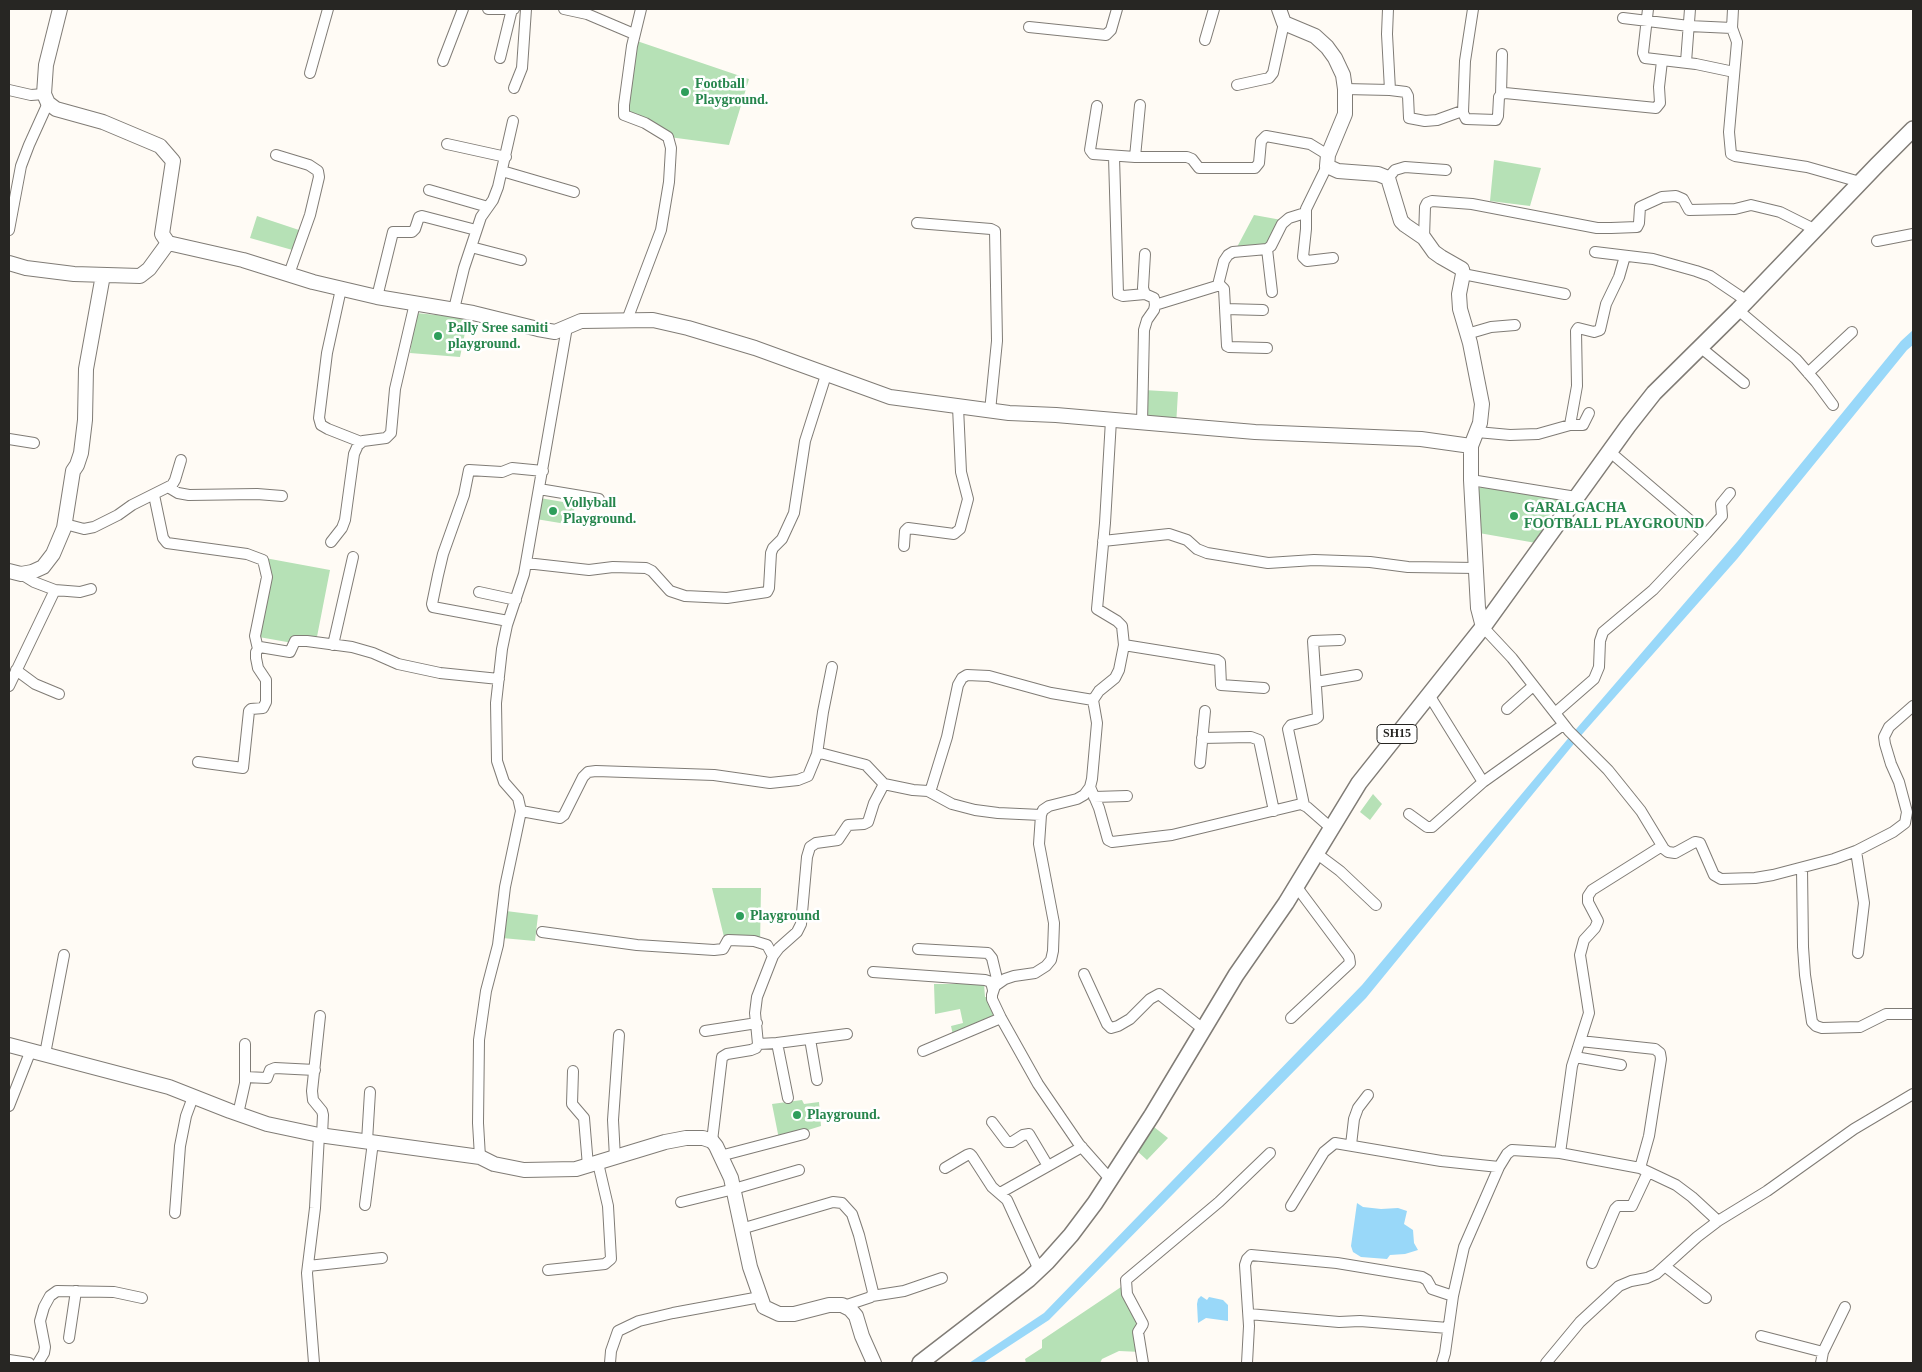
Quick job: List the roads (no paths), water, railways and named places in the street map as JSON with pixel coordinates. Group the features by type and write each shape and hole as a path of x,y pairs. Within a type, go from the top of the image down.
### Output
{"main road":[{"name":"SH15","path":"920,1363 1000,1302 1038,1270 1071,1235 1152,1115 1236,974 1296,886 1359,783 1483,627 1609,451 1654,393 1742,306 1913,129"}],"street":[{"path":"9,230 21,166 46,98 46,65 60,9"},
{"path":"310,73 328,9"},
{"path":"443,61 463,9"},
{"path":"488,9 513,9 500,58"},
{"path":"514,88 522,68 526,9"},
{"path":"564,9 587,11 634,34"},
{"path":"628,320 661,230 669,182 671,148 668,137 645,123 624,115 634,34 641,9"},
{"path":"1029,27 1106,35 1111,30 1117,9"},
{"path":"1205,40 1214,9"},
{"path":"1237,85 1269,78 1272,73 1284,24 1279,9"},
{"path":"1388,9 1387,34 1390,90"},
{"path":"1473,9 1465,61 1463,112 1465,119 1496,120 1498,116 1498,100 1501,95 1502,54"},
{"path":"1648,9 1643,55 1648,59 1686,62 1734,72"},
{"path":"1686,62 1690,9"},
{"path":"1733,9 1732,28 1737,42 1729,132 1731,154 1807,167 1860,182"},
{"path":"1623,18 1689,26 1732,28"},
{"path":"1284,24 1315,36 1335,58 1343,75 1345,114 1305,213 1304,259 1307,261 1333,258"},
{"path":"1501,95 1509,93 1560,97 1656,108 1660,104 1659,87 1662,61"},
{"path":"1345,89 1390,90 1407,93 1408,114 1412,120 1431,121 1463,112"},
{"path":"9,90 46,98 56,108 103,122 160,146 173,161 162,234 168,244 243,260 341,288 555,332 581,321 653,320 688,328 755,348 890,397 958,407 1255,432 1422,439 1471,446"},
{"path":"1135,157 1140,105"},
{"path":"1097,106 1091,153 1135,157 1187,157 1192,159 1199,168 1255,168 1259,163 1261,141 1266,136 1310,144 1338,171 1378,174 1388,178"},
{"path":"454,310 476,230 481,217 493,200 502,172 514,121"},
{"path":"447,144 506,158"},
{"path":"276,155 309,165 318,171 319,177 310,215 289,274"},
{"path":"1114,156 1118,294 1123,296 1145,294 1154,298 1155,305 1144,330 1142,423"},
{"path":"1388,178 1395,170 1405,167 1446,170"},
{"path":"502,172 574,192"},
{"path":"1388,178 1401,221 1424,238 1434,252 1462,269 1459,301 1468,334 1482,404 1482,413 1471,446 1471,480 1478,608 1483,627 1512,658 1578,742 1598,758 1636,804 1662,846 1672,853 1695,842 1700,843 1714,876 1720,880 1755,878 1802,868 1856,851 1900,828 1905,823 1910,811 1889,757 1884,736 1889,727 1913,706"},
{"path":"429,190 488,207"},
{"path":"1424,238 1425,207 1427,203 1432,201 1472,204 1597,228 1611,228 1636,227 1639,223 1640,207 1662,197 1676,196 1682,199 1689,210 1735,209 1751,205 1780,212 1816,230"},
{"path":"1218,285 1224,261 1228,255 1233,252 1267,249 1271,246 1286,220 1305,213"},
{"path":"378,297 393,232 412,232 419,217 422,216 476,230"},
{"path":"918,223 991,229 995,231 997,341 990,411"},
{"path":"1878,241 1913,234"},
{"path":"9,263 74,274 140,276 149,269 168,244"},
{"path":"471,247 522,260"},
{"path":"1267,249 1272,292"},
{"path":"1595,252 1653,259 1696,271 1718,281 1808,373 1833,405"},
{"path":"1145,254 1142,288 1145,294"},
{"path":"1570,424 1577,386 1576,331 1578,328 1594,332 1600,330 1606,304 1616,285 1625,256"},
{"path":"1463,274 1565,294"},
{"path":"15,573 32,572 43,567 53,554 64,524 73,471 81,453 85,420 86,369 103,275"},
{"path":"1155,305 1218,285 1222,286 1224,289 1227,346 1266,348"},
{"path":"341,288 327,353 319,418 321,425 360,442 386,438 391,433 394,388 415,303"},
{"path":"1225,309 1263,310"},
{"path":"1468,334 1491,327 1515,325"},
{"path":"480,1156 478,1123 479,1040 486,991 498,945 505,887 521,810 518,798 504,782 497,761 496,703 502,649 508,621 526,563 567,327"},
{"path":"1808,373 1852,332"},
{"path":"1700,347 1744,383"},
{"path":"526,563 589,570 613,567 646,568 652,571 670,591 685,596 721,598 767,592 769,588 771,553 773,548 782,539 794,513 805,442 826,374"},
{"path":"904,546 905,531 908,528 954,534 960,529 968,499 961,472 958,407"},
{"path":"1477,432 1538,434 1570,424 1583,425 1589,414"},
{"path":"1111,420 1097,609 1118,621 1122,626 1124,645 1119,670 1115,678 1108,682 1093,700 1097,724 1092,780 1092,792 1108,840 1112,842 1172,835 1304,805"},
{"path":"9,439 34,443"},
{"path":"331,542 342,528 354,454 360,442"},
{"path":"1609,451 1706,534"},
{"path":"64,524 84,529 94,527 118,515 132,505 168,487 175,480 181,460"},
{"path":"508,621 433,607 439,568 464,495 469,470 502,472 512,468 543,471"},
{"path":"1471,480 1576,497"},
{"path":"168,487 178,493 189,495 257,494 282,496"},
{"path":"540,489 599,499"},
{"path":"1555,713 1594,679 1599,667 1600,641 1603,632 1653,590 1706,534 1722,516 1721,504 1730,492"},
{"path":"154,495 164,542 232,551 260,558 263,560 267,577 255,636 258,649 256,658 258,668 266,680 266,702 263,708 251,709 249,711 244,768 198,762"},
{"path":"1103,541 1169,534 1187,540 1197,549 1207,554 1268,563 1314,560 1370,562 1408,567 1476,568"},
{"path":"333,645 353,557"},
{"path":"15,573 55,590 80,592 91,589"},
{"path":"9,686 55,590"},
{"path":"479,592 516,600"},
{"path":"258,649 290,652 295,641 298,640 352,648 372,653 398,664 440,673 499,680"},
{"path":"1331,828 1304,805 1288,729 1291,726 1317,718 1313,642 1340,640"},
{"path":"1124,645 1217,660 1220,662 1222,685 1264,688"},
{"path":"521,810 560,818 567,809 583,777 588,772 596,771 714,775 770,783 798,780 808,776 817,754 832,667"},
{"path":"16,670 35,684 59,694"},
{"path":"928,791 931,789 947,737 958,685 962,678 967,675 989,676 1051,693 1093,700"},
{"path":"1316,682 1357,675"},
{"path":"1507,709 1533,686"},
{"path":"1429,695 1483,782"},
{"path":"1200,763 1205,710"},
{"path":"1409,814 1427,827 1432,827 1483,782 1566,728"},
{"path":"1202,738 1251,737 1259,740 1274,811"},
{"path":"817,754 825,753 866,764 884,784 928,791 952,804 998,813 1041,814"},
{"path":"874,1363 862,1336 856,1316 850,1309 844,1306 828,1305 794,1314 779,1314 764,1307 750,1267 731,1178 712,1141 722,1057 727,1054 751,1050 756,1048 758,1044 755,1013 757,997 773,956 797,932 801,924 807,857 810,847 816,843 838,840 848,826 868,822 874,803 884,784"},
{"path":"996,987 1014,976 1035,973 1046,966 1053,951 1054,923 1039,844 1041,814 1043,810 1049,806 1077,799 1092,792 1127,796"},
{"path":"1560,1154 1570,1078 1589,1013 1580,962 1581,950 1584,940 1595,928 1598,921 1588,902 1588,896 1592,890 1662,846"},
{"path":"1856,851 1864,903 1858,953"},
{"path":"1316,853 1340,871 1376,905"},
{"path":"1802,868 1804,975 1812,1022 1822,1028 1860,1027 1886,1014 1913,1014"},
{"path":"1291,1018 1347,968 1350,960 1296,886"},
{"path":"542,932 637,945 714,950 722,949 728,940 754,941 767,945 773,956"},
{"path":"918,949 988,953 992,958 996,987 992,1000 1038,1084 1082,1147 1110,1179"},
{"path":"45,1054 64,956"},
{"path":"873,972 985,980 991,982 996,987"},
{"path":"1084,974 1111,1028 1130,1019 1150,999 1159,994 1203,1028"},
{"path":"314,1363 308,1266 315,1208 322,1111 313,1100 312,1091 320,1016"},
{"path":"923,1051 1002,1018"},
{"path":"705,1031 756,1023"},
{"path":"758,1044 847,1034"},
{"path":"615,1158 613,1120 618,1035"},
{"path":"810,1039 817,1080"},
{"path":"1580,1041 1655,1049 1660,1053 1661,1059 1644,1170 1632,1206 1619,1206 1615,1209 1592,1263"},
{"path":"777,1043 788,1098"},
{"path":"238,1114 244,1093 245,1044"},
{"path":"9,1045 170,1087 267,1124 320,1135 480,1156 494,1164 524,1170 576,1169 665,1142 686,1138 703,1138 712,1141"},
{"path":"9,1106 31,1050"},
{"path":"1575,1057 1621,1064"},
{"path":"245,1077 267,1078 270,1070 275,1068 315,1070"},
{"path":"548,1270 605,1264 611,1259 605,1188 593,1165 584,1118 572,1104 573,1071"},
{"path":"365,1205 370,1141 370,1092"},
{"path":"1546,1363 1580,1322 1619,1286 1652,1276 1666,1267 1697,1237 1718,1221 1767,1191 1854,1130 1913,1094"},
{"path":"1351,1145 1354,1119 1358,1108 1368,1095"},
{"path":"175,1214 181,1139 186,1116 193,1097"},
{"path":"992,1122 1007,1142 1012,1142 1023,1135 1029,1134 1048,1166"},
{"path":"720,1156 804,1134"},
{"path":"1291,1206 1328,1148 1335,1143 1441,1161 1499,1167"},
{"path":"1000,1193 1082,1147"},
{"path":"1442,1363 1453,1296 1464,1248 1499,1167 1507,1154 1512,1150 1560,1154 1644,1170 1676,1185 1718,1221"},
{"path":"1143,1363 1138,1332 1143,1324 1128,1294 1126,1280 1213,1208 1270,1153"},
{"path":"945,1168 970,1154 992,1187 1007,1200 1038,1270"},
{"path":"681,1202 799,1170"},
{"path":"741,1229 833,1202 842,1203 852,1214 859,1235 873,1288 872,1296"},
{"path":"1250,1363 1245,1265 1247,1258 1255,1255 1337,1263 1422,1278 1427,1280 1432,1289 1453,1296"},
{"path":"308,1266 382,1258"},
{"path":"1666,1267 1706,1298"},
{"path":"844,1306 872,1296 904,1291 942,1278"},
{"path":"38,1363 44,1353 40,1321 50,1296 57,1291 114,1292 142,1298"},
{"path":"69,1338 76,1291"},
{"path":"610,1363 611,1351 618,1331 639,1321 760,1297"},
{"path":"1821,1363 1823,1352 1845,1307"},
{"path":"1249,1314 1339,1322 1360,1321 1448,1328"},
{"path":"1761,1336 1823,1352"},
{"path":"9,1360 28,1363"}],"water":[{"path":"1913,330 1913,345 1737,559 1577,740 1366,998 1049,1320 983,1363 969,1363 1044,1313 1362,985 1571,735 1737,542 1901,341"},
{"path":"1357,1203 1363,1207 1398,1208 1407,1211 1404,1224 1413,1230 1414,1243 1418,1250 1405,1254 1390,1255 1387,1259 1361,1257 1353,1252 1351,1246"},
{"path":"1201,1296 1207,1300 1209,1297 1223,1300 1228,1305 1228,1321 1206,1318 1198,1323 1197,1304"}],"place":[{"name":"Football Playground.","path":"685,92"},
{"name":"Pally Sree samiti playground.","path":"438,336"},
{"name":"Vollyball Playground.","path":"553,511"},
{"name":"GARALGACHA FOOTBALL PLAYGROUND","path":"1514,516"},
{"name":"Playground","path":"740,916"},
{"name":"Playground.","path":"797,1115"}]}
